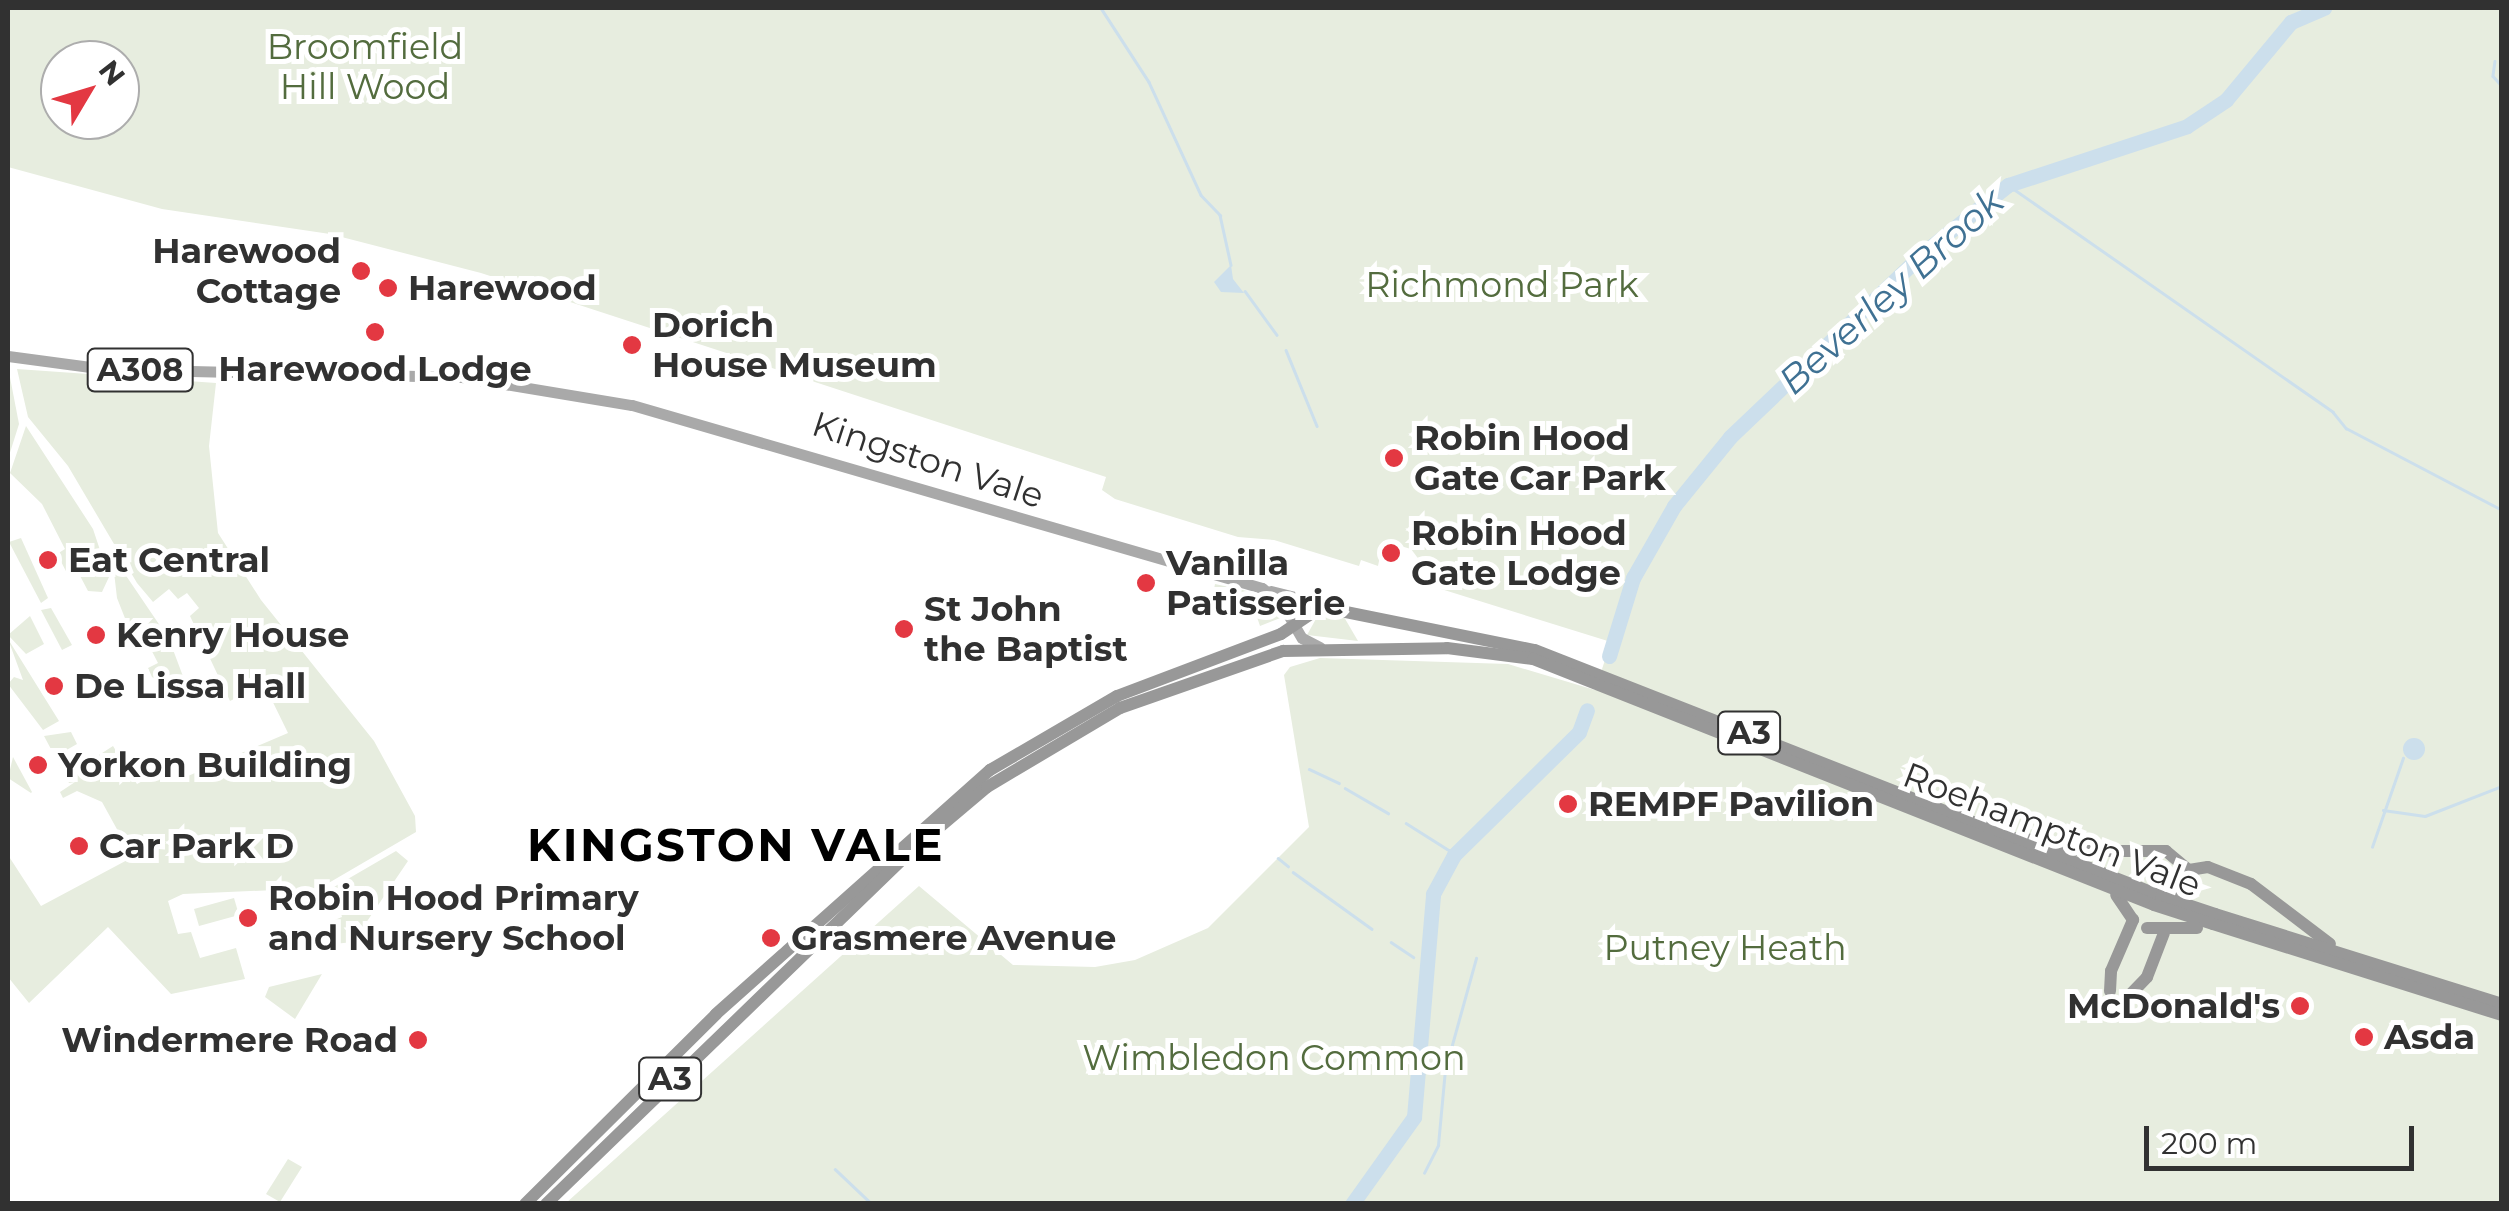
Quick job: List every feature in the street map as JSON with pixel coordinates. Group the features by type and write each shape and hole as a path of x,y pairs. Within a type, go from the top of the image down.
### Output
{"highway":[{"name":"A3","path":"525,1204 716,1014 990,770 1117,696 1294,625 1311,610 1330,606 1534,654"},
{"name":"A3","path":"546,1204 908,853 987,788 1072,732 1154,694 1261,656 1320,648 1472,649 1534,654"},
{"name":"Roehampton Vale","path":"1534,654 2157,900 2502,1004"},
{"name":"Roehampton Vale","path":"1534,654 2106,887 2157,900"},
{"name":"A3","path":"1962,820 2067,849 2166,851 2189,870 2208,867 2250,884 2288,918 2354,957"},
{"path":"2177,889 2189,870"},
{"path":"2106,887 2132,910 2128,941 2111,971 2110,991"},
{"name":"Roehampton Vale","path":"2214,919 2267,941 2502,1016"},
{"name":"A3","path":"2128,941 2147,928 2197,928 2267,941"},
{"path":"2126,1000 2147,977 2164,932"}],"main road":[{"name":"Kingston Vale","path":"8,356 105,369 472,378 618,402 764,438 1043,529 1262,588"},
{"name":"A308","path":"1262,588 1330,606"},
{"path":"1262,588 1320,648"}],"green space":[{"path":"8,8 2501,8 2501,1203 566,1203 919,886 1013,965 1095,967 1135,960 1208,928 1309,827 1284,675 1290,667 1320,658 1508,664 1595,690 1611,642 1441,589 1411,549 1383,541 1378,566 1361,560 1359,566 1274,540 1238,537 1115,499 1102,490 1106,477 481,273 330,234 162,209 8,167"},
{"path":"8,367 19,424 8,459"},
{"path":"17,369 216,383 209,446 218,533 261,600 374,741 415,816 416,832 320,888 183,894 168,901 178,934 191,932 200,958 236,948 245,979 171,994 108,927 29,1003 8,977 8,855 41,906 131,858 135,849 130,839 124,842 102,802 77,791 63,798 60,792 75,782 69,783 44,736 71,732 77,744 63,752 74,771 113,746 137,784 179,761 188,776 288,733 264,684 230,701 190,616 199,608 187,593 178,599 169,589 153,602 137,583 68,466 28,417"},
{"path":"26,426 93,529 109,577 102,592 88,591 78,572 69,577 57,554 65,549 42,504 10,473"},
{"path":"21,538 48,598 41,603 9,542"},
{"path":"112,555 169,639 187,687 172,690 152,677 148,668 158,663 142,632 132,636 117,598"},
{"path":"1215,584 1265,595 1283,617 1260,626 1253,605 1214,589"},
{"path":"51,608 72,645 62,650 41,610"},
{"path":"30,616 44,644 26,654 8,635"},
{"path":"1317,617 1344,617 1358,641 1307,635"},
{"path":"8,639 59,721 43,730 8,684 14,677 23,680"},
{"path":"13,757 32,792 31,793 8,778"},
{"path":"396,851 408,861 353,942 334,944 327,923 342,917 334,887"},
{"path":"234,898 239,915 199,926 194,909"},
{"path":"322,974 295,1019 265,997 269,987"},
{"path":"288,1159 302,1167 280,1202 266,1194"}],"water":[{"path":"1231,265 1233,279 1244,293 1221,292 1214,282"},
{"path":"2414,738 2422,741 2422,757 2414,760 2406,757 2403,749 2406,741"}],"waterway":[{"path":"1101,8 1149,82 1201,195 1220,215 1231,265"},
{"name":"Beverley Brook","path":"1609,656 1633,578 1674,506 1730,437 1923,253 2008,185 2187,126 2226,100 2291,22 2324,8"},
{"path":"2495,61 2493,76 2502,86"},
{"path":"2008,185 2333,412 2346,428 2502,510"},
{"path":"1245,291 1277,335"},
{"path":"1286,350 1317,426"},
{"name":"Beverley Brook","path":"1352,1204 1414,1117 1433,894 1454,855 1579,732 1587,710"},
{"path":"2372,847 2403,758"},
{"path":"1309,769 1339,783"},
{"path":"2383,810 2425,816 2502,786"},
{"path":"1345,788 1388,813"},
{"path":"1406,823 1455,854"},
{"path":"1278,858 1288,866"},
{"path":"1293,872 1372,929"},
{"path":"1391,942 1413,957"},
{"path":"1424,1173 1438,1145 1445,1070 1476,958"},
{"path":"835,1169 872,1204"}],"place":[{"name":"Harewood Cottage","path":"361,271"},
{"name":"Harewood","path":"388,288"},
{"name":"Harewood Lodge","path":"375,332"},
{"name":"Dorich House Museum","path":"632,345"},
{"name":"Robin Hood Gate Car Park","path":"1394,458"},
{"name":"Robin Hood Gate Lodge","path":"1391,553"},
{"name":"Eat Central","path":"48,560"},
{"name":"Vanilla Patisserie","path":"1146,583"},
{"name":"St John the Baptist","path":"904,629"},
{"name":"Kenry House","path":"96,635"},
{"name":"De Lissa Hall","path":"54,686"},
{"name":"Yorkon Building","path":"38,765"},
{"name":"REMPF Pavilion","path":"1568,804"},
{"name":"Car Park D","path":"79,846"},
{"name":"Robin Hood Primary and Nursery School","path":"248,918"},
{"name":"Grasmere Avenue","path":"771,938"},
{"name":"McDonald's","path":"2300,1006"},
{"name":"Asda","path":"2364,1037"},
{"name":"Windermere Road","path":"418,1040"}],"district":[{"name":"KINGSTON VALE","path":"736,845"}],"park label":[{"name":"Broomfield Hill Wood","path":"365,67"},
{"name":"Richmond Park","path":"1502,285"},
{"name":"Putney Heath","path":"1725,948"},
{"name":"Wimbledon Common","path":"1274,1058"}]}
